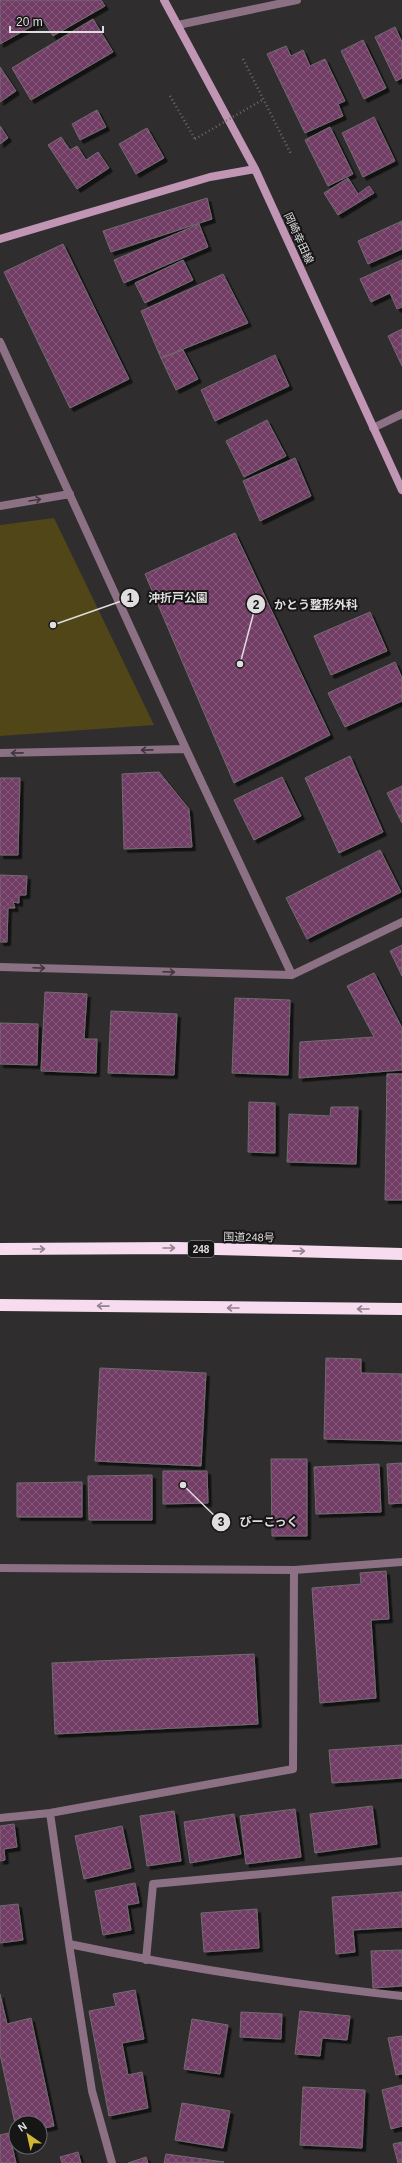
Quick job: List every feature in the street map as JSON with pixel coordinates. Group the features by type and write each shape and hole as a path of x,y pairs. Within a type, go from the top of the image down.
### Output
{"highway":[{"name":"国道248号","path":"0,1249 177,1248 402,1254"},
{"path":"0,1305 402,1309"}],"main road":[{"name":"岡崎幸田線","path":"164,0 255,169 402,490"},
{"path":"0,239 210,177 255,169"}],"street":[{"path":"178,25 297,0"},
{"path":"0,342 186,749 292,975"},
{"path":"374,428 402,414"},
{"path":"0,506 70,494"},
{"path":"0,753 186,749"},
{"path":"0,967 292,975 402,922"},
{"path":"0,1568 294,1570 402,1562"},
{"path":"0,1818 50,1813 293,1770 294,1570"},
{"path":"50,1813 92,2091 112,2163"},
{"path":"146,1960 153,1884 402,1861"},
{"path":"69,1944 146,1960 325,1988 402,1996"}],"path":[{"path":"244,59 291,154"},
{"path":"170,96 195,138 264,99"}],"shaded area":[{"path":"54,518 154,725 0,736 0,525"}],"building":[{"path":"0,0 101,0 105,6 53,36 43,20 0,44"},
{"path":"93,19 113,52 31,100 12,68"},
{"path":"395,27 402,42 402,78 396,81 375,37"},
{"path":"363,40 386,88 364,99 341,51"},
{"path":"286,46 291,56 303,50 310,66 325,59 345,101 338,104 343,116 305,133 267,54"},
{"path":"0,67 16,91 0,102"},
{"path":"97,110 106,127 80,140 72,124"},
{"path":"374,117 395,161 363,177 342,133"},
{"path":"0,126 8,138 0,144"},
{"path":"330,127 353,174 328,186 305,140"},
{"path":"147,128 164,158 136,174 119,144"},
{"path":"61,137 70,150 77,146 86,160 98,152 109,168 77,189 48,145"},
{"path":"348,178 358,194 369,186 374,193 338,215 324,193"},
{"path":"207,198 212,219 111,252 103,231"},
{"path":"402,221 402,249 368,264 358,241"},
{"path":"199,224 208,247 124,283 114,260"},
{"path":"63,244 129,379 70,408 4,272"},
{"path":"183,260 193,280 145,303 135,283"},
{"path":"402,260 402,307 397,309 390,293 371,302 360,279"},
{"path":"223,274 248,323 161,358 141,311"},
{"path":"402,329 402,366 388,336"},
{"path":"183,350 198,379 176,390 161,358"},
{"path":"275,355 289,386 215,421 201,390"},
{"path":"267,420 286,456 244,477 226,441"},
{"path":"295,458 311,496 260,521 243,481"},
{"path":"235,533 330,735 234,783 145,574"},
{"path":"370,612 387,651 331,675 314,636"},
{"path":"395,662 402,678 402,701 345,727 328,693"},
{"path":"350,756 383,832 339,853 305,778"},
{"path":"159,772 189,809 192,847 124,849 122,774"},
{"path":"282,777 301,816 254,840 234,800"},
{"path":"0,778 20,778 18,855 0,855"},
{"path":"402,786 402,823 387,793"},
{"path":"380,850 401,892 307,939 286,898"},
{"path":"0,875 27,876 26,895 19,895 19,903 13,902 15,908 8,908 7,942 0,942"},
{"path":"402,945 402,976 390,951"},
{"path":"374,973 402,1028 402,1070 299,1078 300,1042 374,1037 347,986"},
{"path":"45,992 87,994 84,1039 97,1039 96,1073 41,1071"},
{"path":"235,998 290,1000 288,1075 232,1073"},
{"path":"111,1011 177,1014 174,1075 108,1073"},
{"path":"0,1023 38,1024 37,1065 0,1064"},
{"path":"387,1074 402,1074 402,1200 385,1200"},
{"path":"249,1102 275,1103 275,1153 248,1152"},
{"path":"331,1107 358,1107 356,1164 287,1162 289,1114 330,1116"},
{"path":"326,1358 361,1359 361,1373 402,1374 402,1441 324,1439"},
{"path":"100,1368 206,1373 201,1466 95,1461"},
{"path":"271,1459 307,1459 307,1536 272,1536"},
{"path":"402,1463 402,1503 389,1504 387,1464"},
{"path":"379,1464 381,1512 316,1514 314,1467"},
{"path":"163,1471 207,1471 208,1503 163,1504"},
{"path":"152,1475 152,1520 89,1520 88,1476"},
{"path":"82,1482 82,1517 17,1517 17,1483"},
{"path":"386,1571 389,1619 371,1620 376,1698 320,1703 312,1588 361,1584 360,1573"},
{"path":"254,1654 258,1724 55,1734 52,1663"},
{"path":"402,1745 402,1778 332,1783 329,1750"},
{"path":"372,1806 377,1844 315,1853 310,1814"},
{"path":"295,1809 301,1857 246,1864 240,1816"},
{"path":"174,1811 181,1861 147,1866 140,1816"},
{"path":"234,1814 241,1854 190,1863 184,1822"},
{"path":"14,1824 17,1847 4,1849 5,1860 0,1861 0,1826"},
{"path":"122,1826 131,1868 84,1879 75,1836"},
{"path":"135,1883 139,1903 127,1905 131,1930 103,1935 95,1891"},
{"path":"402,1892 402,1927 353,1930 355,1952 336,1954 332,1897"},
{"path":"18,1904 23,1940 0,1943 0,1906"},
{"path":"257,1909 259,1948 204,1952 201,1913"},
{"path":"402,1950 402,1986 373,1988 371,1951"},
{"path":"135,1990 144,2039 122,2043 128,2075 142,2072 148,2108 109,2116 89,2011 116,2006 113,1994"},
{"path":"0,1994 7,2024 31,2018 54,2126 48,2127 48,2115 13,2115 0,2054"},
{"path":"300,2011 350,2016 347,2040 322,2038 320,2056 295,2054"},
{"path":"241,2012 282,2014 281,2039 240,2037"},
{"path":"192,2019 228,2025 220,2074 184,2069"},
{"path":"402,2036 402,2074 396,2075 388,2038"},
{"path":"402,2085 402,2126 391,2129 382,2090"},
{"path":"303,2087 365,2090 362,2148 300,2145"},
{"path":"182,2103 230,2111 223,2148 175,2140"},
{"path":"8,2133 8,2155 14,2155 16,2163 0,2163 0,2135"},
{"path":"402,2142 402,2163 398,2163 393,2144"},
{"path":"78,2152 81,2163 62,2163 60,2157"},
{"path":"166,2154 224,2162 164,2163"},
{"path":"146,2157 148,2163 128,2163"}],"place":[{"name":"沖折戸公園","path":"53,625"},
{"name":"かとう整形外科","path":"240,664"},
{"name":"ぴーこっく","path":"183,1485"}]}
